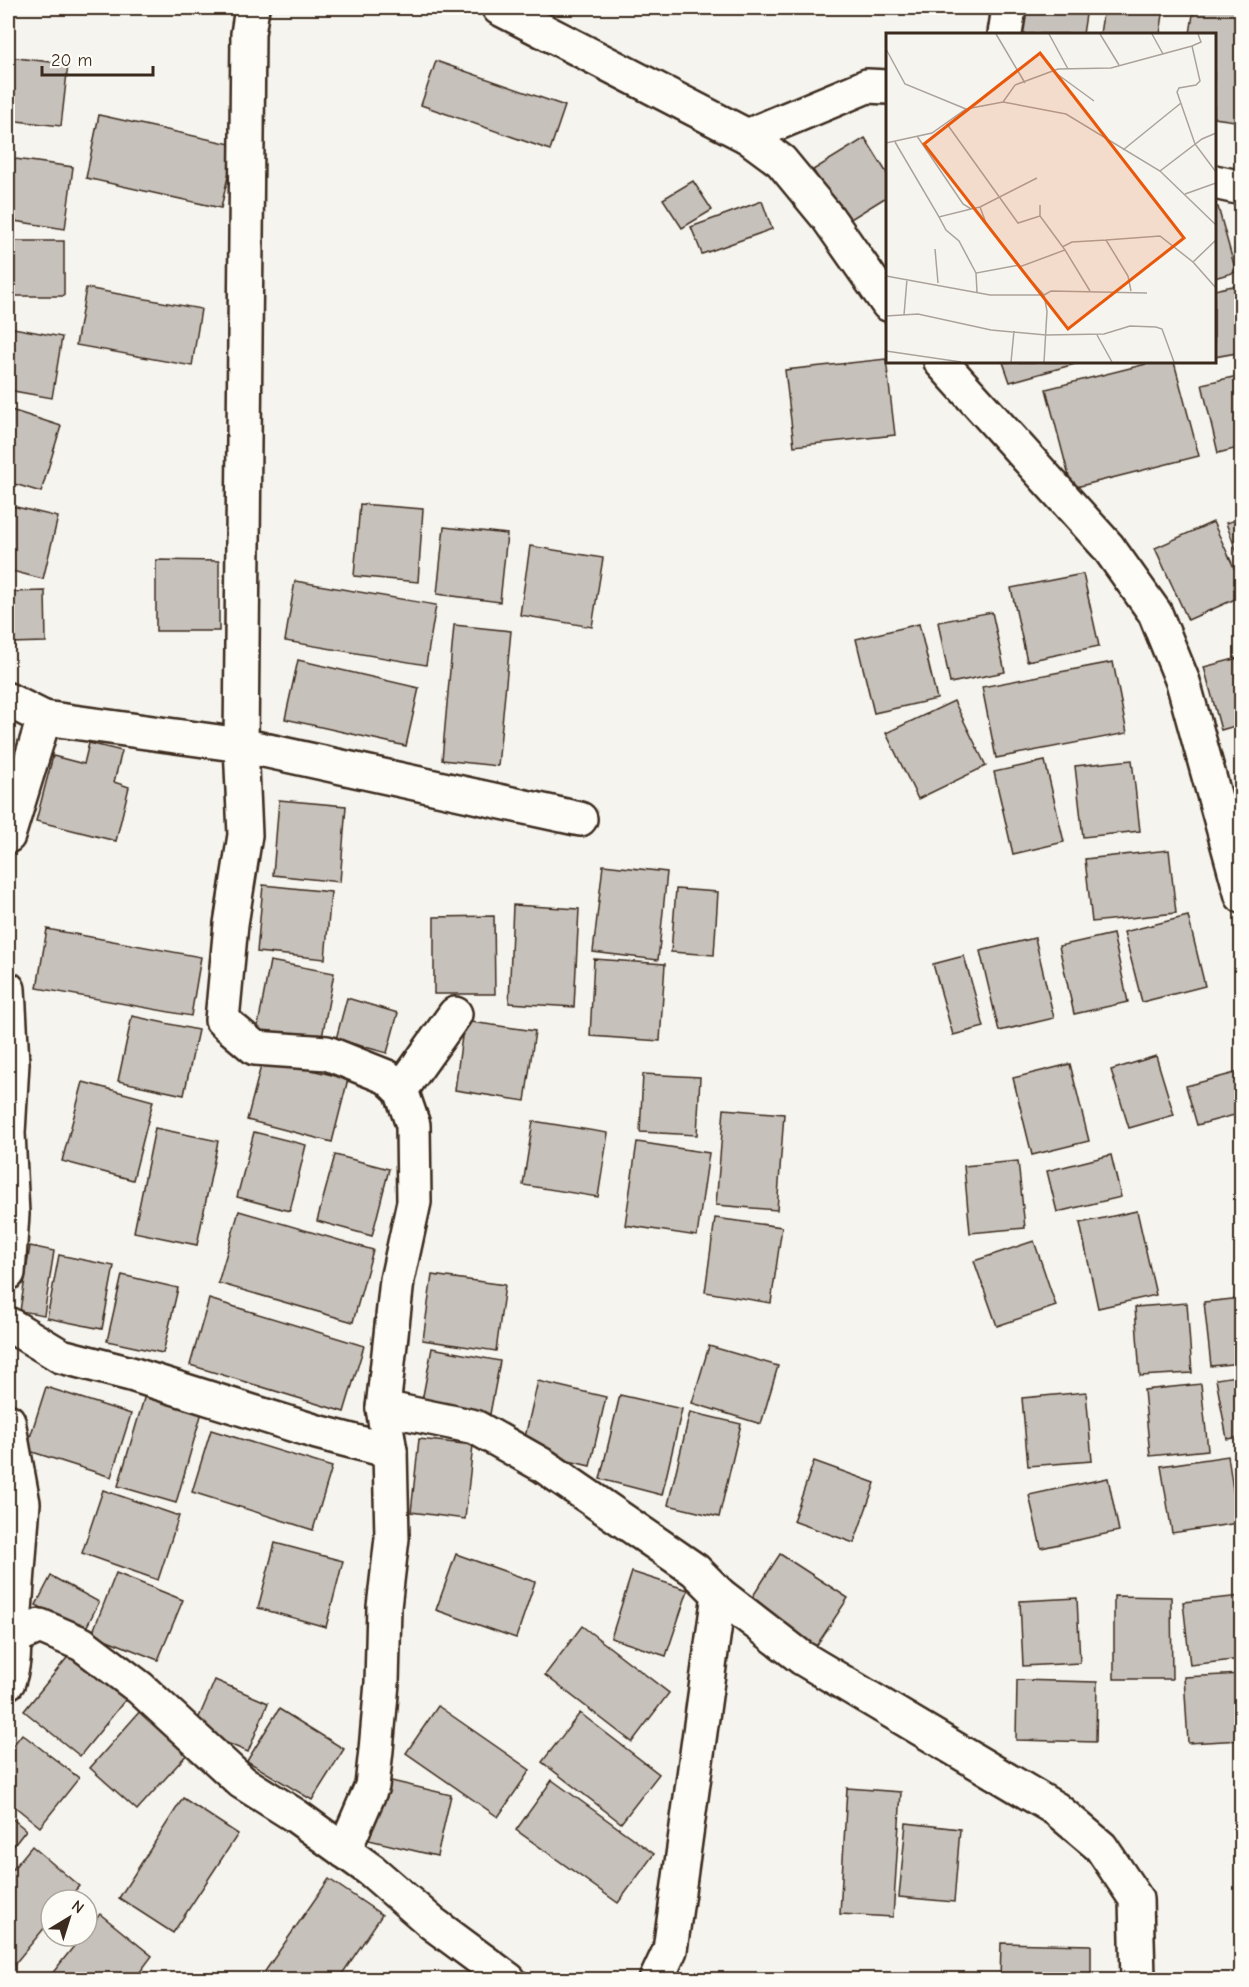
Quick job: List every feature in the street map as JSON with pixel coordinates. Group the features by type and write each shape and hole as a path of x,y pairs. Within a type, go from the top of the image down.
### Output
{"street":[{"path":"252,8 248,34 241,745 245,836 231,924 222,1020 255,1048 327,1053 387,1077 401,1090 413,1125 414,1202 397,1280 383,1408 390,1451 392,1538 384,1607 382,1683 376,1750 372,1786 344,1851"},
{"path":"499,8 747,136 781,161 828,218 886,301"},
{"path":"1005,33 1009,8"},
{"path":"747,136 867,86 886,87"},
{"path":"1216,182 1242,188"},
{"path":"942,363 1108,547 1155,613 1183,682 1242,896"},
{"path":"8,700 44,718 241,745 580,819"},
{"path":"8,836 44,718"},
{"path":"8,989 12,1063 8,1133 12,1214 8,1273"},
{"path":"401,1090 454,1014"},
{"path":"8,1324 61,1356 131,1374 317,1432 390,1451"},
{"path":"383,1408 475,1427 544,1466 695,1570 719,1594 802,1658 1056,1809 1101,1847 1137,1899 1138,1980"},
{"path":"8,1421 23,1503 10,1636 13,1668 8,1682"},
{"path":"656,1980 670,1950 719,1594"},
{"path":"10,1636 40,1626 82,1644 140,1688 242,1782 296,1816 372,1871 432,1923 509,1980"}],"building":[{"path":"1020,8 1087,8 1083,33 1016,33"},
{"path":"1104,8 1164,8 1160,33 1100,33"},
{"path":"1194,8 1242,8 1242,122 1216,118 1216,33 1190,33"},
{"path":"8,57 68,64 61,126 8,120"},
{"path":"436,61 565,106 550,150 421,105"},
{"path":"99,115 235,145 221,208 86,178"},
{"path":"865,138 886,172 886,197 846,222 813,170"},
{"path":"8,158 73,167 65,229 8,220"},
{"path":"693,181 712,210 682,228 663,199"},
{"path":"762,201 772,229 702,254 691,227"},
{"path":"1216,207 1218,207 1236,272 1216,277"},
{"path":"8,241 64,241 64,296 8,296"},
{"path":"1242,284 1242,352 1216,357 1216,290"},
{"path":"86,288 201,309 192,366 76,345"},
{"path":"8,327 62,337 52,398 8,390"},
{"path":"886,359 895,435 794,446 785,370"},
{"path":"1003,363 1078,363 1010,382"},
{"path":"1150,363 1174,363 1199,456 1072,488 1046,389"},
{"path":"1242,375 1242,447 1218,453 1202,384"},
{"path":"8,409 61,426 41,492 8,482"},
{"path":"360,504 423,509 418,582 354,576"},
{"path":"8,505 58,517 43,579 8,570"},
{"path":"1242,518 1242,566 1226,523"},
{"path":"1213,522 1242,585 1242,596 1188,620 1155,548"},
{"path":"444,527 507,534 500,602 437,594"},
{"path":"530,546 603,558 592,627 520,615"},
{"path":"156,560 219,561 219,631 156,631"},
{"path":"1083,574 1099,646 1027,661 1011,588"},
{"path":"295,581 436,605 426,665 285,641"},
{"path":"45,591 46,642 8,643 8,592"},
{"path":"992,612 1005,672 950,683 938,622"},
{"path":"919,624 937,699 874,713 856,639"},
{"path":"454,625 511,631 498,766 442,760"},
{"path":"1242,657 1242,724 1221,730 1204,667"},
{"path":"298,660 419,688 406,746 285,719"},
{"path":"1113,662 1127,733 996,758 982,687"},
{"path":"954,701 986,766 918,799 886,733"},
{"path":"89,743 122,751 114,782 129,787 116,841 36,821 53,756 84,764"},
{"path":"1132,760 1140,831 1083,837 1075,766"},
{"path":"1045,761 1064,842 1013,854 994,772"},
{"path":"279,800 346,806 340,882 273,875"},
{"path":"1169,850 1176,913 1092,922 1085,859"},
{"path":"603,865 667,872 658,960 593,952"},
{"path":"263,885 331,892 325,959 257,952"},
{"path":"676,889 718,892 714,955 671,952"},
{"path":"513,905 579,909 574,1007 509,1003"},
{"path":"494,916 495,994 434,994 434,917"},
{"path":"1188,916 1205,986 1142,1002 1124,932"},
{"path":"47,929 201,957 191,1016 37,988"},
{"path":"1113,934 1128,1002 1074,1014 1059,946"},
{"path":"1035,938 1054,1018 999,1031 980,951"},
{"path":"964,956 984,1027 953,1035 933,964"},
{"path":"594,959 665,964 660,1041 590,1036"},
{"path":"270,961 334,973 321,1043 257,1031"},
{"path":"347,998 398,1013 387,1053 336,1039"},
{"path":"132,1016 198,1030 184,1095 118,1081"},
{"path":"464,1021 535,1031 525,1101 455,1090"},
{"path":"1156,1056 1174,1115 1129,1128 1111,1070"},
{"path":"263,1058 348,1079 332,1142 247,1120"},
{"path":"1070,1064 1089,1141 1032,1155 1013,1078"},
{"path":"1239,1072 1242,1113 1197,1125 1186,1086"},
{"path":"643,1074 700,1077 697,1135 640,1132"},
{"path":"83,1082 153,1101 133,1180 62,1161"},
{"path":"724,1109 784,1114 777,1210 716,1205"},
{"path":"533,1121 608,1133 598,1197 523,1185"},
{"path":"155,1128 218,1141 197,1245 134,1232"},
{"path":"254,1132 306,1145 290,1211 237,1197"},
{"path":"637,1142 709,1153 697,1236 625,1225"},
{"path":"335,1155 389,1169 372,1236 317,1221"},
{"path":"1111,1155 1121,1197 1057,1212 1047,1171"},
{"path":"1018,1161 1025,1228 970,1233 964,1166"},
{"path":"239,1211 373,1250 353,1322 218,1283"},
{"path":"1137,1211 1156,1295 1098,1308 1080,1223"},
{"path":"715,1218 782,1227 771,1303 705,1292"},
{"path":"1034,1241 1056,1306 997,1326 974,1261"},
{"path":"30,1246 54,1251 44,1315 20,1311"},
{"path":"59,1255 114,1266 102,1329 47,1318"},
{"path":"122,1275 178,1288 163,1353 107,1341"},
{"path":"432,1275 505,1285 496,1351 423,1340"},
{"path":"1242,1298 1242,1363 1211,1366 1204,1302"},
{"path":"209,1299 364,1346 344,1412 190,1365"},
{"path":"1187,1303 1192,1373 1140,1376 1135,1307"},
{"path":"709,1346 778,1366 761,1424 692,1403"},
{"path":"432,1348 500,1361 490,1414 422,1401"},
{"path":"1242,1375 1242,1437 1227,1439 1216,1379"},
{"path":"538,1381 606,1397 590,1466 522,1450"},
{"path":"1201,1384 1208,1450 1150,1456 1144,1390"},
{"path":"46,1387 131,1414 111,1477 26,1450"},
{"path":"1086,1392 1092,1461 1028,1466 1022,1398"},
{"path":"145,1395 202,1412 176,1503 118,1486"},
{"path":"620,1395 682,1409 662,1495 600,1479"},
{"path":"690,1412 741,1424 719,1517 668,1505"},
{"path":"211,1430 332,1467 313,1530 192,1492"},
{"path":"419,1439 473,1445 465,1519 411,1512"},
{"path":"1228,1456 1238,1523 1172,1533 1161,1466"},
{"path":"814,1461 875,1483 854,1543 793,1521"},
{"path":"1108,1478 1119,1531 1041,1548 1029,1495"},
{"path":"103,1490 179,1516 158,1580 82,1553"},
{"path":"275,1543 343,1561 326,1627 258,1608"},
{"path":"456,1554 535,1582 516,1638 436,1610"},
{"path":"780,1554 848,1598 811,1654 744,1610"},
{"path":"632,1572 688,1590 666,1656 611,1638"},
{"path":"116,1573 183,1600 158,1660 92,1634"},
{"path":"51,1576 99,1602 85,1630 36,1605"},
{"path":"1114,1596 1171,1597 1172,1679 1114,1679"},
{"path":"1242,1596 1242,1659 1190,1665 1183,1602"},
{"path":"1077,1598 1080,1663 1023,1666 1020,1601"},
{"path":"582,1626 669,1693 632,1742 545,1675"},
{"path":"70,1654 126,1699 80,1756 24,1711"},
{"path":"1242,1674 1242,1740 1188,1743 1184,1677"},
{"path":"215,1680 268,1703 248,1752 194,1729"},
{"path":"1017,1680 1097,1682 1096,1742 1016,1740"},
{"path":"438,1706 530,1770 498,1817 406,1753"},
{"path":"279,1709 344,1749 312,1800 247,1761"},
{"path":"141,1710 189,1752 137,1810 90,1768"},
{"path":"580,1713 659,1774 621,1823 542,1762"},
{"path":"22,1734 79,1778 40,1827 8,1801 8,1752"},
{"path":"383,1779 451,1795 437,1856 369,1840"},
{"path":"552,1780 654,1854 618,1903 516,1830"},
{"path":"847,1788 901,1792 893,1917 840,1914"},
{"path":"183,1798 238,1834 173,1933 119,1898"},
{"path":"8,1815 26,1830 8,1853"},
{"path":"906,1823 960,1829 954,1902 899,1897"},
{"path":"32,1846 79,1886 77,1888 39,1888 39,1935 8,1972 8,1875"},
{"path":"329,1879 382,1915 338,1980 259,1980"},
{"path":"99,1915 152,1956 134,1980 47,1980 72,1948 99,1948"},
{"path":"1001,1943 1091,1945 1091,1980 1000,1980"}]}
